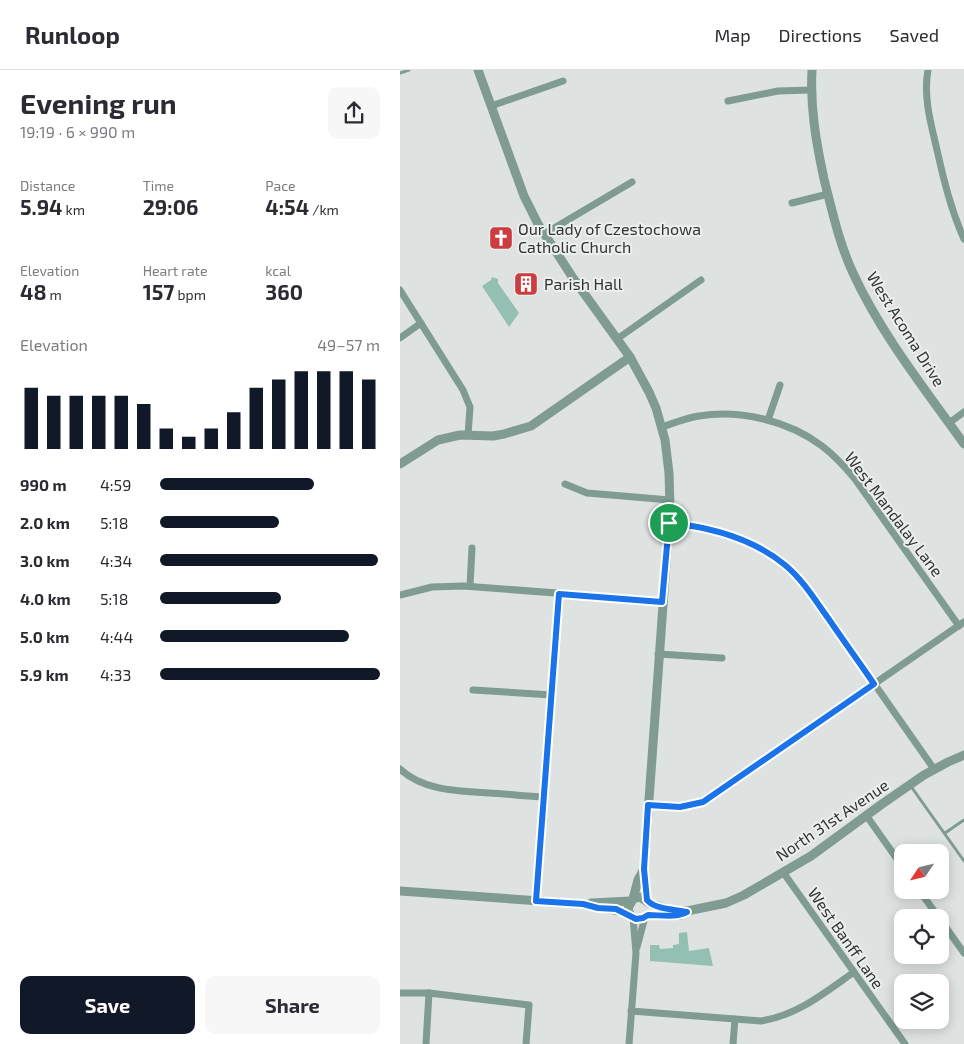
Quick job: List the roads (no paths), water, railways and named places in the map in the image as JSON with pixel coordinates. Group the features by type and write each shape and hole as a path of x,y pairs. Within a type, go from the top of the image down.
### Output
{"street":[{"path":"478,70 524,196 544,234 630,357 649,392 662,427 669,472 670,500 644,869 650,910 636,953"},
{"name":"West Acoma Drive","path":"812,70 812,116 817,143 828,194 852,272 866,300 892,341 964,444"},
{"path":"928,70 926,102 929,118 948,199 964,238"},
{"path":"491,106 563,81"},
{"path":"728,101 778,91 811,90"},
{"path":"544,234 632,182"},
{"path":"792,203 828,194"},
{"path":"617,339 701,280"},
{"path":"400,290 467,398 470,407 468,435"},
{"path":"400,338 421,323"},
{"path":"400,464 438,440 460,435 493,436 530,426 630,357"},
{"path":"768,420 780,385"},
{"path":"949,423 964,412"},
{"name":"West Mandalay Lane","path":"662,427 701,416 740,416 768,420 786,426 823,446 854,478 962,624"},
{"path":"565,484 576,490 588,493 670,500"},
{"path":"669,523 715,530 761,548 786,566 810,592 934,769"},
{"path":"470,586 472,548"},
{"path":"400,595 432,587 470,586 662,602"},
{"path":"536,901 559,594"},
{"path":"648,805 680,807 703,802 962,624"},
{"path":"658,654 722,658"},
{"path":"472,690 552,695"},
{"name":"North 31st Avenue","path":"647,916 681,915 726,903 744,895 811,856 866,815 934,769 964,755"},
{"path":"400,769 412,778 435,787 455,791 544,797"},
{"path":"866,815 894,855"},
{"path":"629,1044 636,953 632,916 628,908 644,869"},
{"name":"West Banff Lane","path":"783,872 905,1044"},
{"path":"400,891 583,904 598,908 616,909 640,919 647,916"},
{"path":"583,904 632,900 640,897 670,910 687,912"},
{"path":"949,932 964,953"},
{"path":"631,1011 734,1020 761,1021 774,1019 797,1011 854,972"},
{"path":"400,993 429,993 529,1006 526,1044"},
{"path":"426,1044 429,993"},
{"path":"733,1044 734,1020"}],"lane":[{"path":"400,73 409,70"},
{"path":"910,785 964,861"},
{"path":"945,834 964,820"}],"place":[{"name":"Our Lady of Czestochowa Catholic Church","path":"501,238"},
{"name":"Parish Hall","path":"526,284"}]}
